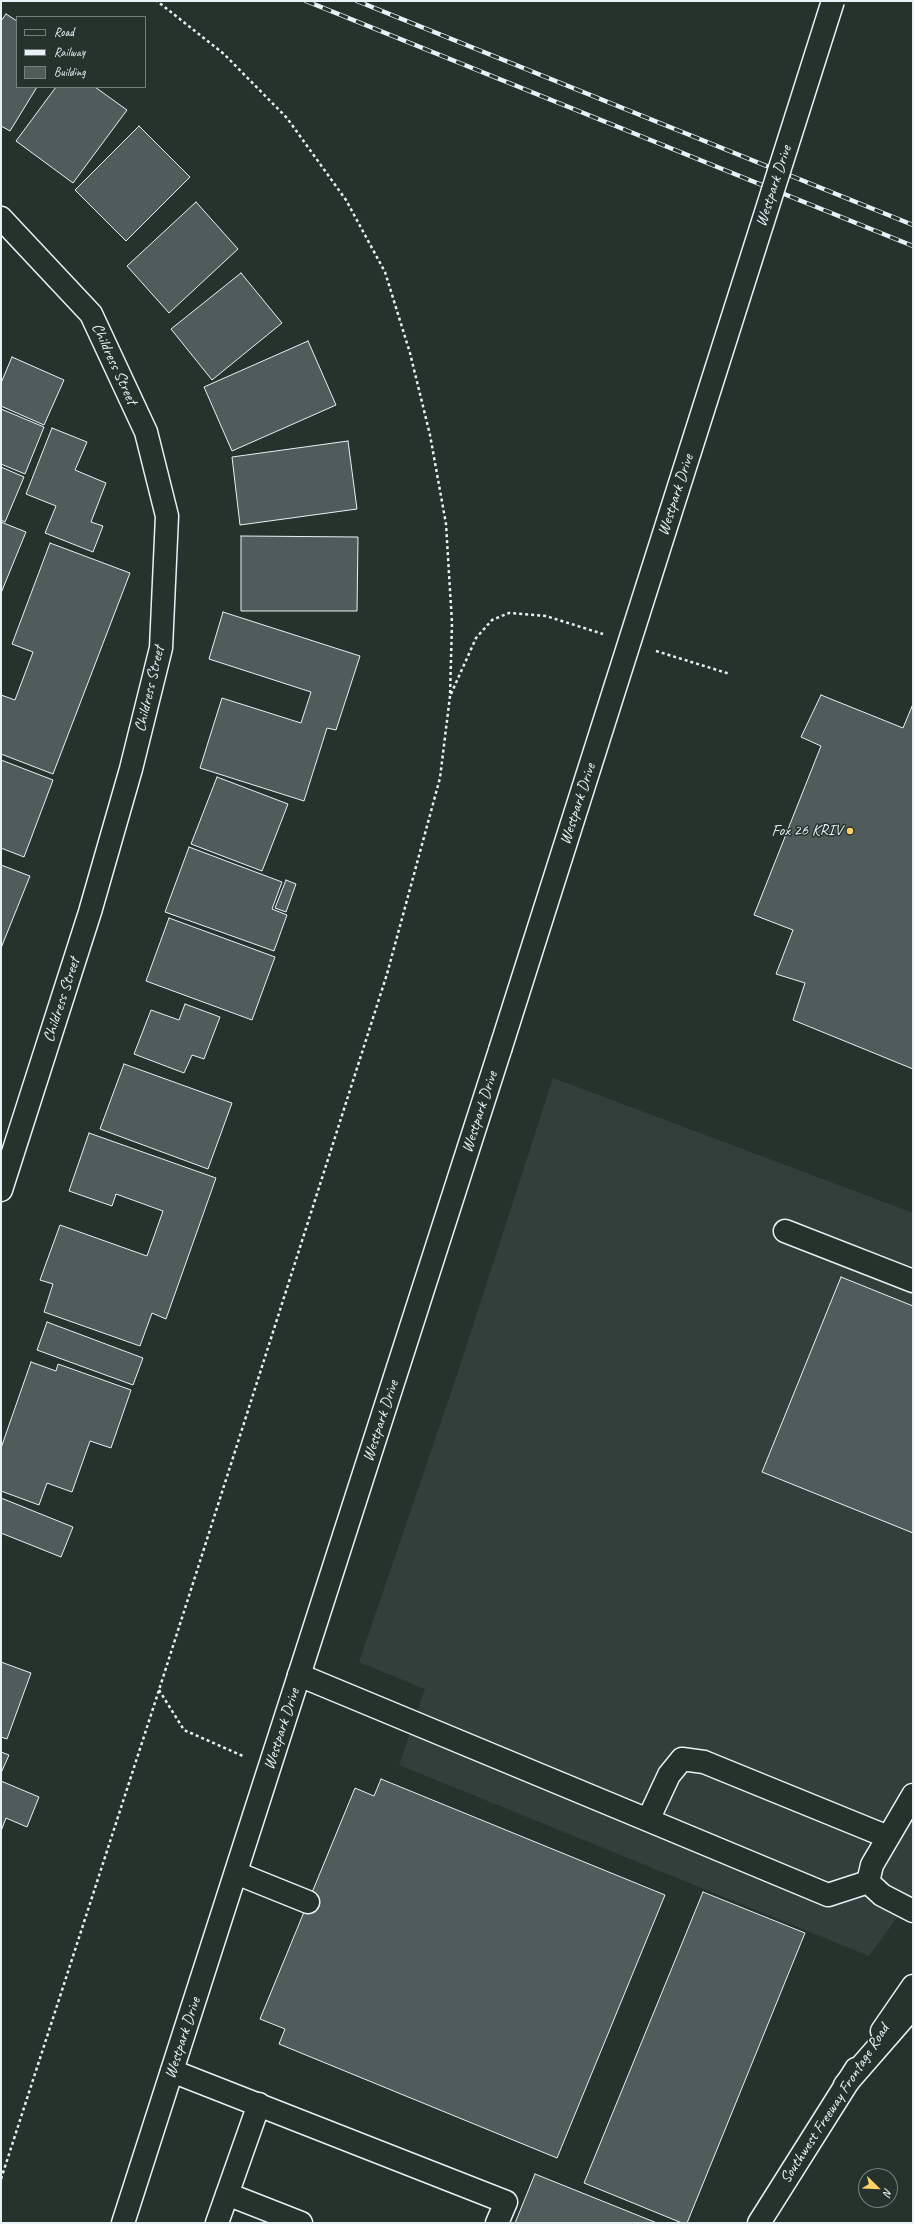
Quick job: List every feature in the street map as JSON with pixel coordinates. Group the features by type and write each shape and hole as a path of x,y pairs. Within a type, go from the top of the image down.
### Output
{"main road":[{"name":"Westpark Drive","path":"123,2223 500,1050 833,1"},
{"name":"Childress Street","path":"1,218 91,314 146,432 167,516 161,648 135,754 90,912 1,1190"},
{"path":"785,1231 913,1281"},
{"path":"299,1675 828,1895 868,1882"},
{"path":"648,1820 669,1775 682,1759 704,1762 888,1837"},
{"path":"868,1882 872,1865 913,1795"},
{"path":"236,1873 308,1902"},
{"path":"868,1882 882,1895 913,1911"},
{"name":"Southwest Freeway Frontage Road","path":"759,2223 845,2085 913,1986"},
{"path":"845,2085 913,2007"},
{"path":"172,2070 506,2202 497,2223"},
{"path":"217,2223 259,2104"},
{"path":"227,2194 301,2223"}],"path":[{"path":"1,2179 159,1690 387,974 440,778 450,696 452,623 446,524 430,435 414,368 385,272 346,200 287,118 224,54 157,1"},
{"path":"450,696 476,638 492,620 509,613 546,616 605,634"},
{"path":"649,648 730,674"},
{"path":"159,1690 184,1730 270,1768"}],"shaded area":[{"path":"553,1078 913,1213 913,1896 869,1956 399,1765 425,1689 359,1662 458,1372"}],"building":[{"path":"6,14 16,20 16,88 36,88 10,131 1,126 1,21"},
{"path":"55,88 96,88 127,110 73,183 16,141"},
{"path":"139,126 190,177 126,241 75,190"},
{"path":"196,202 238,249 169,313 127,266"},
{"path":"241,273 282,323 212,380 171,329"},
{"path":"308,341 336,405 232,451 204,387"},
{"path":"12,357 64,380 44,425 1,406 1,383"},
{"path":"1,409 44,427 25,474 1,464"},
{"path":"52,428 87,442 75,470 106,483 91,522 103,526 93,552 45,533 56,506 26,494"},
{"path":"348,441 357,509 240,525 232,457"},
{"path":"1,467 24,477 5,522 1,520"},
{"path":"1,522 26,532 1,593"},
{"path":"241,536 358,537 357,611 241,611"},
{"path":"50,543 130,573 53,774 1,754 1,695 15,700 33,652 12,644"},
{"path":"223,612 360,656 336,730 327,728 304,801 200,768 222,698 301,723 311,692 209,659"},
{"name":"Fox 26 KRIV","path":"821,695 903,728 913,704 913,1069 793,1020 805,983 776,974 793,930 754,915 821,746 801,737"},
{"path":"1,760 53,780 24,857 1,848"},
{"path":"217,777 288,804 262,871 191,844"},
{"path":"189,847 282,882 272,909 287,915 274,951 165,912"},
{"path":"1,865 30,876 1,948"},
{"path":"286,880 296,884 286,912 275,908"},
{"path":"169,918 275,957 252,1020 146,981"},
{"path":"185,1004 220,1017 204,1059 192,1055 184,1073 134,1054 151,1010 179,1020"},
{"path":"124,1064 232,1103 208,1169 100,1129"},
{"path":"89,1133 216,1178 166,1319 152,1313 140,1346 44,1312 53,1284 40,1280 60,1225 147,1256 163,1211 116,1194 112,1206 69,1191"},
{"path":"841,1277 913,1306 913,1533 762,1472"},
{"path":"47,1322 143,1358 133,1385 37,1350"},
{"path":"31,1362 56,1371 58,1364 131,1390 111,1448 90,1441 72,1492 47,1483 39,1505 1,1491 1,1448"},
{"path":"1,1498 73,1527 61,1557 1,1533"},
{"path":"1,1662 31,1673 7,1739 1,1737"},
{"path":"1,1752 9,1755 1,1773"},
{"path":"381,1779 665,1895 557,2158 279,2044 285,2029 260,2019 355,1788 374,1796"},
{"path":"1,1781 39,1797 27,1827 6,1818 1,1831"},
{"path":"703,1892 805,1933 687,2223 682,2223 584,2183"},
{"path":"535,2174 657,2223 515,2223"}],"railway":[{"path":"306,1 913,246"},
{"path":"357,1 913,225"}],"place":[{"name":"Fox 26 KRIV","path":"850,831"}]}
